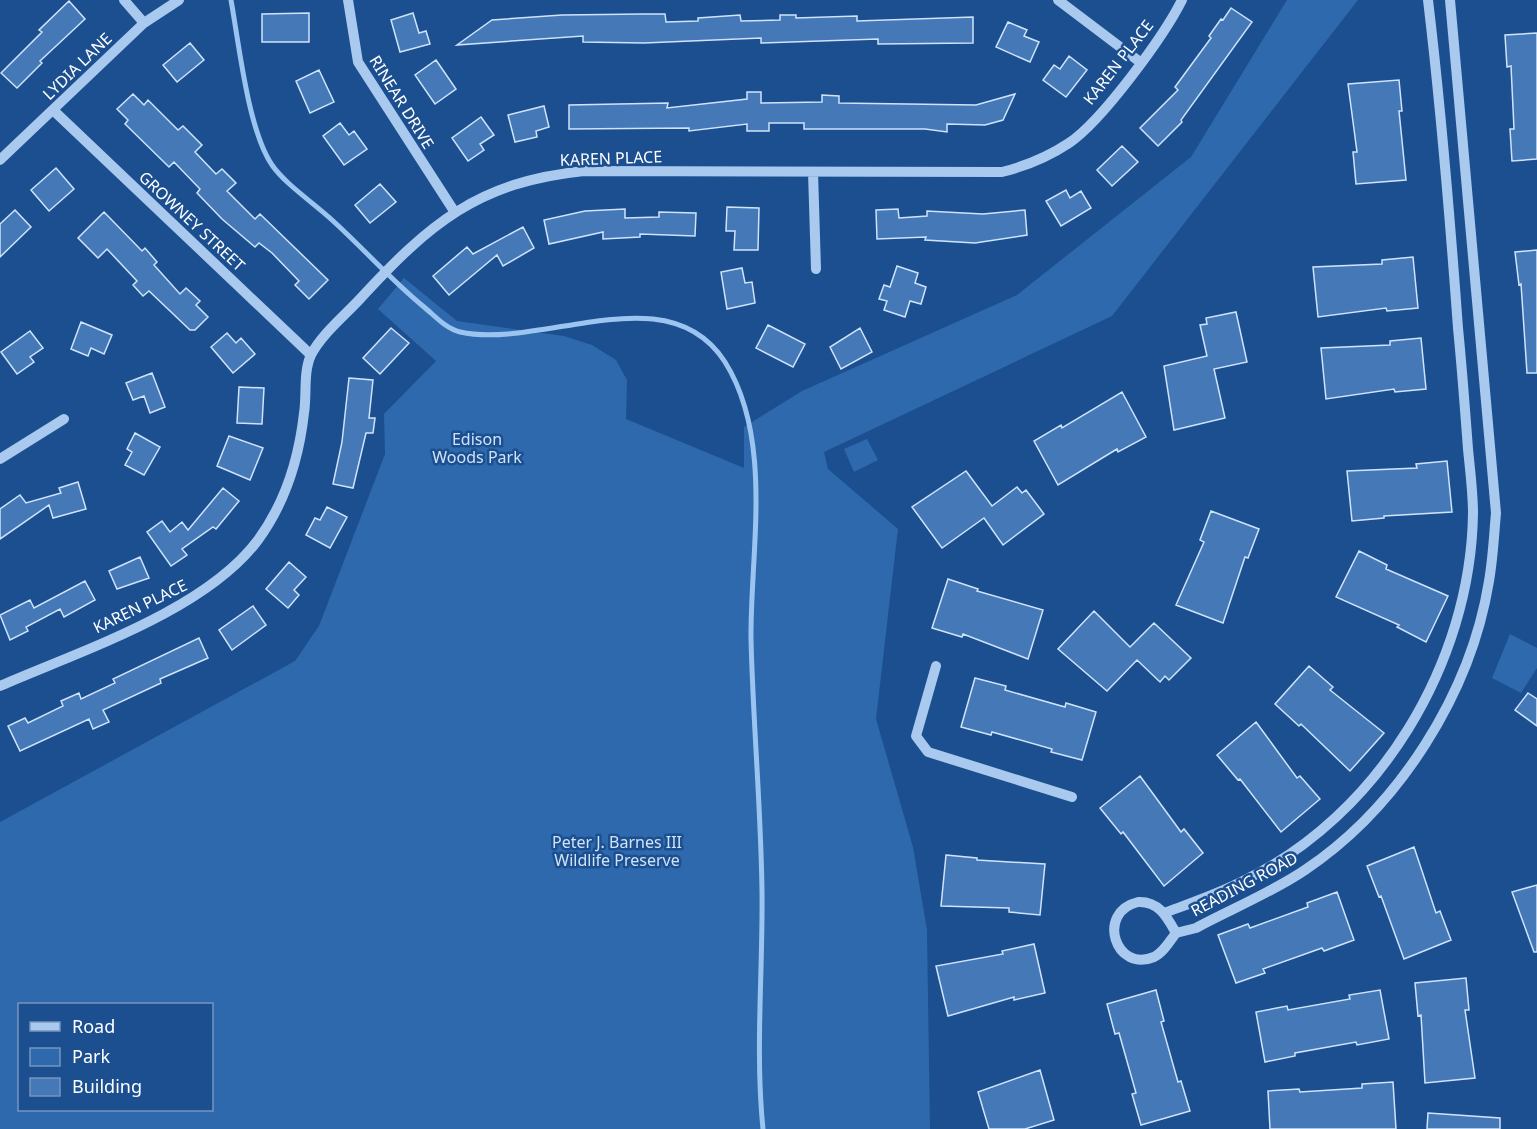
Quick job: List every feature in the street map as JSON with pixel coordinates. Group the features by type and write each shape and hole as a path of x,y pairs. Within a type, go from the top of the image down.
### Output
{"street":[{"path":"124,0 144,23"},
{"name":"LYDIA LANE","path":"0,160 144,23 179,0"},
{"name":"RINEAR DRIVE","path":"348,0 358,62 454,211"},
{"path":"1058,0 1140,62"},
{"name":"KAREN PLACE","path":"0,686 125,632 198,595 240,561 272,518 294,466 301,438 311,355 382,276 427,232 454,211 491,194 556,174 584,171 1002,172 1022,167 1044,158 1071,142 1111,100 1182,0"},
{"name":"READING ROAD","path":"1164,913 1245,880 1307,841 1352,800 1393,755 1436,681 1456,627 1468,570 1473,512 1449,210 1428,0"},
{"name":"READING ROAD","path":"1176,933 1196,928 1305,870 1361,823 1410,769 1456,689 1478,628 1489,582 1496,513 1450,0"},
{"name":"GROWNEY STREET","path":"53,110 311,355"},
{"path":"813,172 816,268"},
{"path":"0,459 64,419"},
{"path":"936,666 916,736 928,752 1072,797"},
{"path":"1132,903 1149,903 1164,913 1176,933 1159,953 1145,959 1125,954 1113,939 1114,922 1119,912 1132,903"}],"green space":[{"name":"Peter J. Barnes III Wildlife Preserve","path":"1287,0 1358,0 1112,316 824,452 828,469 898,529 876,719 913,847 927,930 930,1129 0,1129 0,822 295,661 319,626 385,454 384,414 436,361 378,309 404,278 457,321 564,336 592,345 616,360 627,380 626,419 744,468 744,427 802,391 1017,295 1191,157"},
{"path":"867,439 878,460 854,472 844,449"},
{"path":"1510,634 1537,648 1537,668 1521,693 1492,678"}],"building":[{"path":"69,1 85,19 40,61 42,63 17,88 1,73 42,32 39,30"},
{"path":"1231,8 1252,22 1181,120 1182,122 1158,146 1140,128 1178,90 1175,87"},
{"path":"309,13 309,42 262,42 262,14"},
{"path":"413,13 419,33 426,31 430,44 400,52 391,20"},
{"path":"665,14 666,22 698,21 698,18 740,15 741,21 780,20 780,15 796,15 796,18 857,16 857,21 973,17 973,43 878,44 878,39 761,43 761,38 644,43 583,42 583,36 457,45 492,20 562,15"},
{"path":"1008,22 1027,30 1024,36 1039,42 1030,62 996,47"},
{"path":"1537,33 1537,159 1512,161 1510,129 1514,129 1511,66 1507,67 1505,35"},
{"path":"190,43 204,60 177,82 163,65"},
{"path":"1069,56 1087,70 1066,97 1043,80 1054,65 1060,69"},
{"path":"436,60 456,89 435,104 415,75"},
{"path":"319,70 334,102 310,113 296,81"},
{"path":"1399,80 1402,111 1399,111 1406,180 1356,184 1353,152 1357,152 1348,84"},
{"path":"747,92 761,92 761,103 822,102 822,95 839,96 839,103 976,105 1015,94 1003,120 985,125 947,124 947,132 925,129 804,129 804,123 769,123 769,131 747,131 747,124 689,131 689,128 569,129 569,105 668,103 667,108 747,99"},
{"path":"133,94 144,105 148,100 178,130 183,126 202,145 195,152 216,174 222,169 236,183 227,191 255,219 260,214 328,280 309,299 295,285 299,281 272,253 259,243 255,247 222,219 197,193 200,189 174,162 169,167 125,124 128,120 117,109"},
{"path":"544,106 549,127 536,131 537,137 515,142 508,115"},
{"path":"481,117 494,135 480,144 484,150 468,161 452,138"},
{"path":"340,123 349,135 354,131 367,149 344,165 323,136"},
{"path":"1122,146 1138,162 1112,186 1097,170"},
{"path":"56,168 74,189 49,211 31,190"},
{"path":"380,184 396,202 370,223 355,205"},
{"path":"1066,190 1070,198 1081,191 1091,208 1061,226 1046,201"},
{"path":"727,207 759,208 758,250 734,250 735,231 726,231"},
{"path":"625,209 625,218 659,217 659,212 696,213 695,236 640,234 640,237 603,239 603,232 549,244 544,220 585,211"},
{"path":"898,209 899,218 927,216 927,211 983,214 1025,210 1027,235 975,243 925,240 926,237 877,239 876,210"},
{"path":"15,210 31,227 0,257 0,224"},
{"path":"104,212 142,251 145,248 157,262 154,265 180,294 186,288 200,301 196,305 208,317 195,330 190,330 149,291 143,296 133,285 137,281 107,249 98,258 78,238"},
{"path":"523,227 534,248 503,266 497,255 449,295 433,276 467,247 473,254"},
{"path":"1537,250 1537,373 1527,373 1521,284 1519,285 1515,252"},
{"path":"1413,257 1418,308 1387,311 1386,308 1318,317 1313,267 1382,264 1382,260"},
{"path":"897,266 918,273 915,283 926,287 921,304 910,301 905,317 884,310 887,301 879,299 884,285 890,287"},
{"path":"742,268 745,283 752,282 755,303 727,309 721,272"},
{"path":"1236,312 1247,362 1214,369 1225,418 1174,430 1164,366 1207,356 1200,325 1207,324 1206,318"},
{"path":"81,322 112,335 104,354 91,348 88,356 71,349"},
{"path":"768,325 805,344 793,367 756,348"},
{"path":"391,328 409,343 380,374 363,358"},
{"path":"860,328 872,352 841,369 830,347"},
{"path":"30,331 43,348 30,357 34,362 17,374 1,352"},
{"path":"227,333 236,343 241,338 255,354 233,373 211,347"},
{"path":"1421,338 1426,389 1395,392 1394,389 1326,399 1321,348 1390,345 1390,341"},
{"path":"152,373 165,407 150,413 144,396 133,400 126,383"},
{"path":"349,378 373,380 369,418 375,418 373,433 366,433 353,488 333,484 342,442"},
{"path":"239,387 264,388 262,424 237,423"},
{"path":"1122,392 1146,437 1118,452 1117,449 1058,485 1034,441 1061,425 1062,428"},
{"path":"135,433 160,447 144,475 125,465 132,452 127,449"},
{"path":"229,436 263,448 250,480 217,466"},
{"path":"1447,461 1452,512 1384,516 1384,518 1352,521 1347,471 1417,468 1416,464"},
{"path":"966,471 992,506 1017,487 1022,493 1026,490 1044,514 1003,545 984,518 942,548 912,507"},
{"path":"78,482 86,509 53,518 49,505 0,539 0,509 20,495 26,503 61,493 59,488"},
{"path":"223,488 239,501 216,529 213,527 182,549 187,555 171,566 147,532 162,521 170,532 182,522 188,530"},
{"path":"327,507 347,517 330,548 306,535 315,518 320,520"},
{"path":"1211,511 1259,529 1248,558 1245,557 1223,623 1176,605 1204,542 1200,540"},
{"path":"1359,551 1387,565 1386,569 1448,596 1426,642 1397,627 1399,625 1336,597"},
{"path":"140,557 149,578 117,589 109,571"},
{"path":"289,562 306,577 294,590 299,595 288,608 266,589"},
{"path":"948,579 978,589 977,591 1043,610 1028,659 963,634 962,637 932,628"},
{"path":"85,581 95,600 64,617 60,609 26,627 28,631 10,640 0,615 30,600 34,608"},
{"path":"253,606 266,625 232,650 219,630"},
{"path":"1094,611 1130,647 1154,623 1191,658 1169,680 1165,676 1160,682 1137,660 1107,691 1058,649"},
{"path":"199,638 208,658 160,679 161,683 103,710 109,722 93,729 89,719 20,751 8,726 25,718 28,723 63,706 61,701 79,693 81,699 115,683 113,679"},
{"path":"1309,666 1333,687 1330,690 1384,733 1350,771 1301,724 1299,726 1275,704"},
{"path":"975,678 1006,686 1005,690 1065,707 1066,703 1096,712 1082,760 992,732 991,735 961,727"},
{"path":"1528,693 1537,699 1537,726 1515,710"},
{"path":"1256,722 1297,778 1300,776 1320,799 1281,832 1240,779 1238,780 1217,755"},
{"path":"1140,776 1181,832 1184,829 1203,853 1164,886 1123,832 1121,834 1100,808"},
{"path":"1414,847 1436,913 1440,911 1451,940 1404,959 1381,896 1379,897 1367,866"},
{"path":"946,855 977,858 977,860 1045,864 1040,915 1009,912 1009,908 941,906"},
{"path":"1537,885 1537,952 1534,952 1512,892"},
{"path":"1337,892 1354,940 1324,951 1322,948 1263,969 1265,973 1236,983 1218,935 1248,924 1250,928 1308,907 1307,903"},
{"path":"1034,944 1045,993 1014,1000 1014,997 948,1016 936,966 1003,954 1002,951"},
{"path":"1466,978 1469,1010 1465,1010 1475,1078 1425,1083 1421,1015 1418,1016 1415,983"},
{"path":"1156,990 1164,1021 1161,1022 1178,1082 1181,1081 1190,1111 1141,1125 1132,1094 1136,1093 1119,1033 1115,1034 1107,1004"},
{"path":"1380,990 1389,1039 1357,1045 1356,1042 1295,1053 1295,1056 1265,1062 1256,1012 1287,1006 1288,1010 1350,999 1349,995"},
{"path":"1040,1070 1054,1120 1025,1129 989,1129 978,1092"},
{"path":"1393,1082 1396,1129 1270,1129 1268,1091 1299,1089 1300,1092 1362,1088 1362,1084"},
{"path":"1428,1113 1500,1118 1500,1129 1427,1129"}],"waterway":[{"path":"231,0 251,109 264,150 272,165 284,179 332,220 440,321 460,332 493,335 602,320 638,318 671,322 701,336 725,362 740,393 750,426 756,497 751,639 761,860 760,1070 763,1129"}],"park label":[{"name":"Edison Woods Park","path":"477,448"}]}
